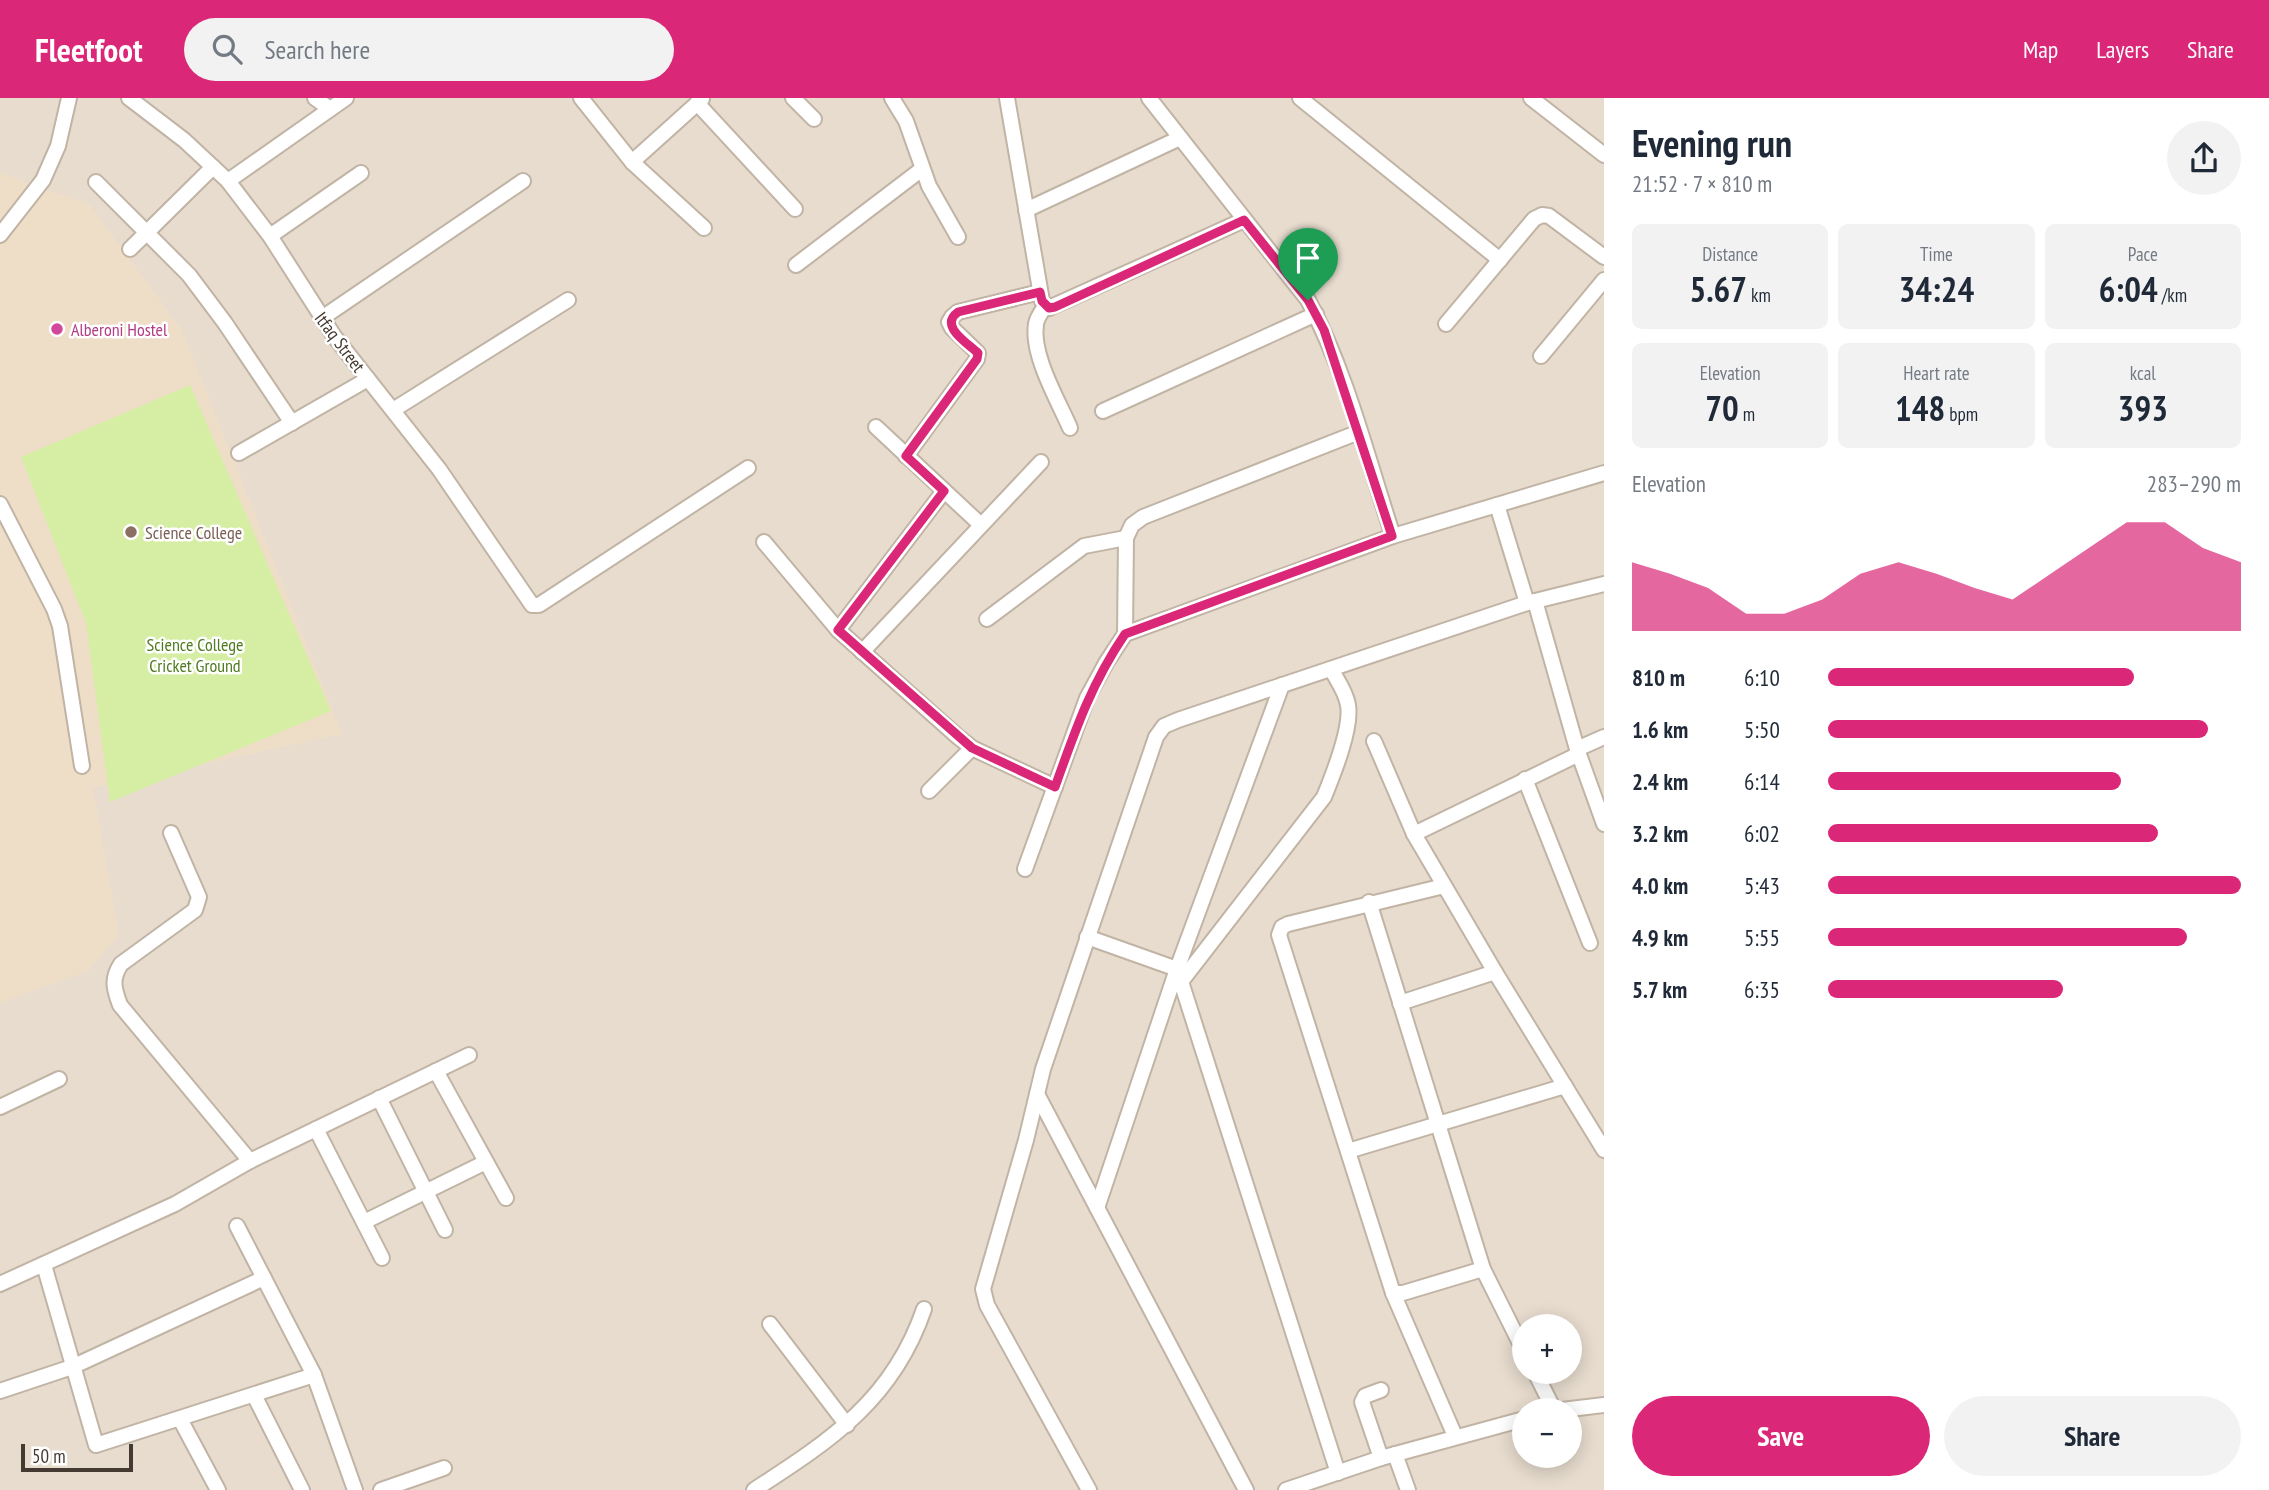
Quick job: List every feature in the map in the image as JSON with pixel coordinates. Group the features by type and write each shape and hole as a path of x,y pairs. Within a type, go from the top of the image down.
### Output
{"street":[{"path":"0,235 43,180 58,146 69,98"},
{"path":"315,98 330,108"},
{"path":"228,181 346,98"},
{"path":"581,98 632,162 704,228"},
{"path":"793,98 814,119"},
{"path":"892,98 906,121 929,186 958,237"},
{"path":"1007,98 1043,298 1049,308 1244,220"},
{"path":"1149,98 1308,300 1338,367 1392,536"},
{"path":"1300,98 1500,260"},
{"path":"1531,98 1604,155"},
{"name":"Itfaq Street","path":"135,100 228,181 270,236 322,318 439,469 531,605 539,605 748,468"},
{"path":"632,162 700,101 795,209"},
{"path":"1026,210 1180,138"},
{"path":"131,249 213,167"},
{"path":"796,265 922,169"},
{"path":"270,236 361,173"},
{"path":"96,181 189,275 225,323 292,423"},
{"path":"322,318 523,181"},
{"path":"1446,324 1534,219 1542,215 1549,216 1604,257"},
{"path":"1542,356 1604,280"},
{"path":"1043,298 1036,338 1043,365 1070,428"},
{"path":"906,456 977,359 978,353 952,328 952,317 958,312 1043,298"},
{"path":"393,410 568,300"},
{"path":"1103,411 1315,314"},
{"path":"239,453 368,379"},
{"path":"876,427 981,525"},
{"path":"1025,869 1087,698 1125,634 1126,538 1132,525 1143,517 1359,432"},
{"path":"862,652 1041,462"},
{"path":"1125,634 1392,536 1604,473"},
{"path":"838,630 944,491"},
{"path":"0,504 54,609 60,626 82,766"},
{"path":"1497,505 1604,822"},
{"path":"987,618 1084,546 1126,538"},
{"path":"764,542 838,630 972,748 1055,787"},
{"path":"1089,1490 987,1305 983,1289 1037,1094 1087,937 1156,737 1164,726 1282,685 1531,602 1604,584"},
{"path":"1179,976 1324,797 1336,767 1348,716 1348,703 1331,669"},
{"path":"1097,1208 1282,685"},
{"path":"1414,834 1604,737"},
{"path":"1374,741 1414,834 1604,1150"},
{"path":"929,791 972,748"},
{"path":"1525,779 1590,943"},
{"path":"171,833 199,897 199,903 195,910 121,964 115,973 113,985 120,1005 250,1161"},
{"path":"1444,886 1369,902 1288,924 1282,927 1279,935 1393,1293 1455,1436"},
{"path":"1369,902 1483,1269 1512,1327"},
{"path":"1087,937 1179,976 1338,1473"},
{"path":"1400,1003 1495,972"},
{"path":"0,1284 175,1204 250,1161 469,1055"},
{"path":"436,1071 506,1198"},
{"path":"0,1107 58,1079"},
{"path":"1348,1151 1565,1086"},
{"path":"1037,1094 1246,1490"},
{"path":"379,1098 445,1230"},
{"path":"317,1129 382,1258"},
{"path":"364,1222 486,1162"},
{"path":"237,1226 314,1375 355,1490"},
{"path":"44,1265 96,1445 314,1375"},
{"path":"1393,1293 1404,1293 1483,1269"},
{"path":"0,1391 72,1367 264,1278"},
{"path":"754,1490 813,1452 847,1425 878,1393 915,1336 924,1309"},
{"path":"770,1324 847,1425"},
{"path":"1381,1390 1365,1396 1362,1402 1408,1490"},
{"path":"254,1395 302,1490"},
{"path":"1582,1408 1604,1405"},
{"path":"180,1419 218,1490"},
{"path":"1286,1490 1388,1456 1512,1422"},
{"path":"381,1490 444,1468"}],"shaded area":[{"path":"0,98 1604,98 1604,1490 0,1490"},
{"name":"Science College","path":"0,173 89,204 182,330 342,734 93,788 119,935 88,971 0,1003"}],"green space":[{"name":"Science College Cricket Ground","path":"190,385 331,711 110,802 86,623 21,457"}],"place":[{"name":"Alberoni Hostel","path":"57,329"},
{"name":"Science College","path":"131,532"}],"route":[{"path":"1244,220 1308,300 1324,330 1338,367 1392,536 1125,634 1087,698 1055,787 972,748 838,630 944,491 906,456 979,355 952,328 950,322 958,312 1040,292 1042,301 1049,308 1055,307 1244,220"}]}
